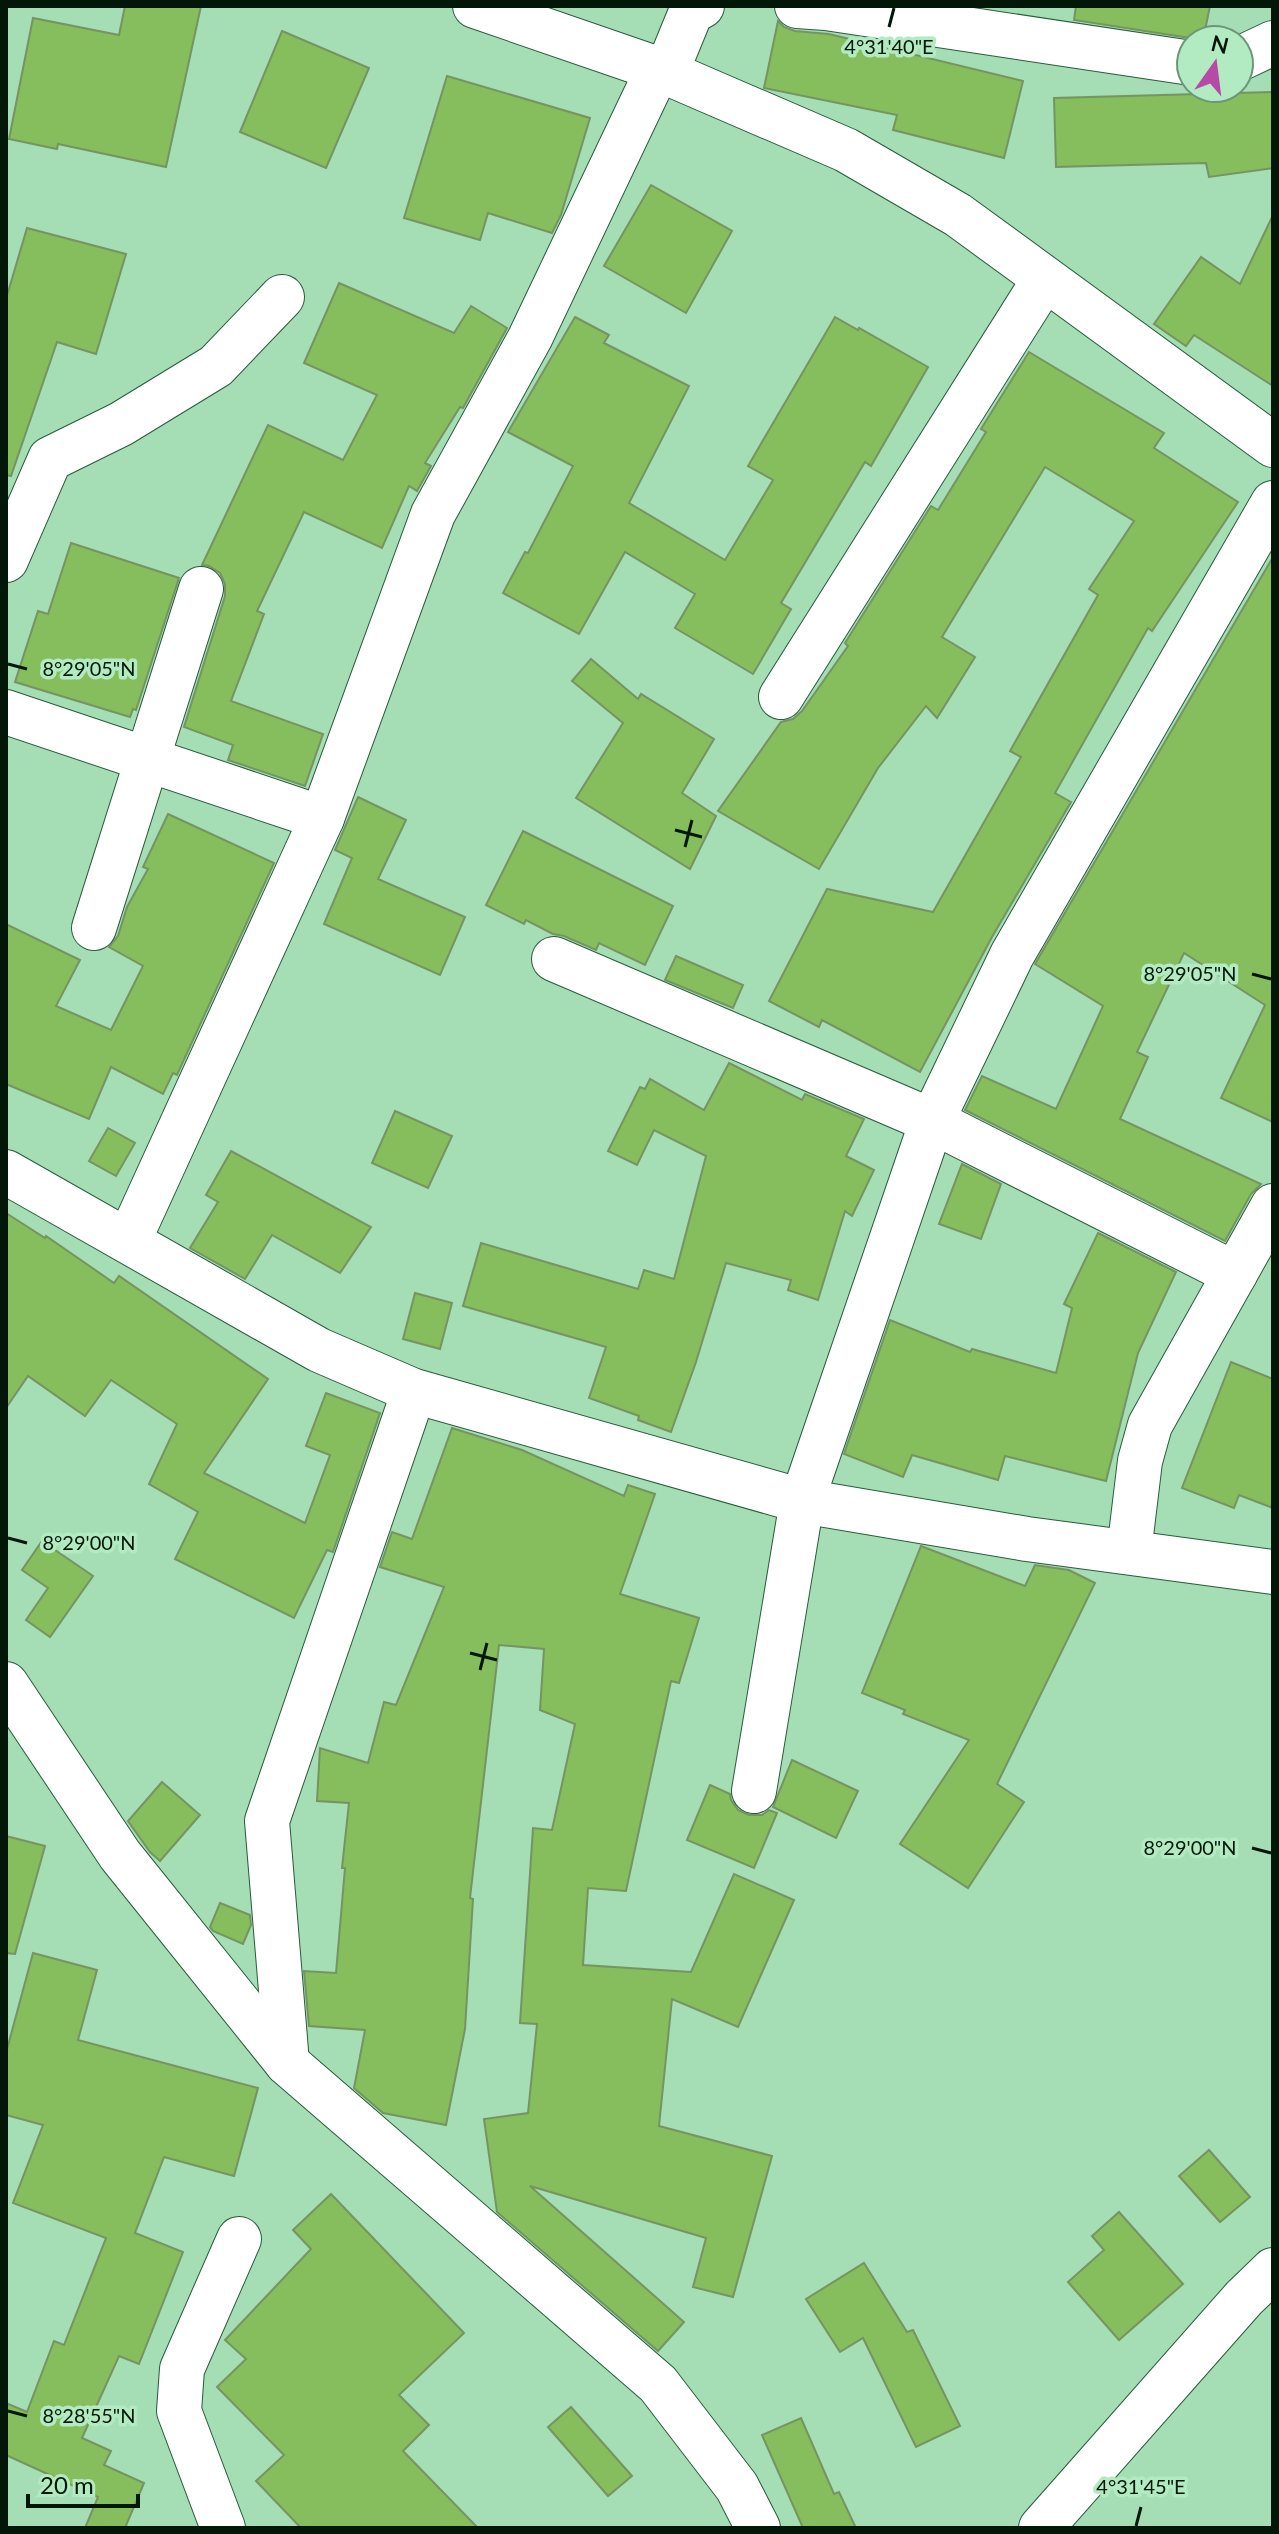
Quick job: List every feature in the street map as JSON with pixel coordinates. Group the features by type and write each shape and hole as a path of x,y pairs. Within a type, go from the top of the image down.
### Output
{"street":[{"path":"475,6 662,71 846,150 958,215 1273,445"},
{"path":"129,1240 322,818 433,514 530,338 691,12 702,6"},
{"path":"797,6 1175,61"},
{"path":"781,697 1044,280"},
{"path":"6,560 50,459 121,424 216,366 282,297"},
{"path":"754,1791 802,1501 932,1121 1012,955 1273,503"},
{"path":"94,928 201,589"},
{"path":"6,712 322,818"},
{"path":"554,959 932,1121 1235,1274"},
{"path":"6,1172 319,1350 414,1391 802,1501 1027,1539 1273,1572"},
{"path":"1129,1552 1144,1442 1150,1425 1273,1206"},
{"path":"287,2063 267,1821 414,1391"},
{"path":"6,1684 120,1855 287,2063 658,2384 737,2487 758,2528"},
{"path":"223,2528 179,2411 182,2369 239,2239"},
{"path":"1041,2528 1244,2298 1273,2270"}],"building":[{"path":"125,6 201,6 166,167 58,144 57,149 9,139 33,18 119,35"},
{"path":"1076,6 1210,6 1206,24 1175,24 1175,36 1074,20"},
{"path":"778,21 795,31 829,34 1023,81 1004,158 893,130 897,115 764,88"},
{"path":"282,31 369,68 326,168 240,132"},
{"path":"447,76 590,118 561,215 552,233 488,213 480,240 404,218"},
{"path":"1255,92 1273,92 1273,168 1209,177 1206,163 1056,167 1054,98 1175,95 1175,104 1255,104"},
{"path":"651,185 732,231 686,313 604,266"},
{"path":"1273,215 1273,386 1194,335 1186,346 1154,324 1201,257 1240,284"},
{"path":"27,228 126,254 96,354 57,342 11,476 6,475 6,299"},
{"path":"339,283 454,333 471,306 507,328 463,408 460,407 425,463 431,466 417,491 409,486 382,548 304,512 257,611 264,614 231,701 323,734 305,786 228,760 233,745 184,727 225,596 225,584 220,573 202,565 268,425 343,460 377,395 304,363"},
{"path":"575,317 609,335 604,343 689,386 629,503 725,560 773,480 748,466 835,317 928,367 871,466 865,462 781,603 791,609 753,674 675,628 695,594 625,552 579,634 503,593 525,552 528,553 573,466 508,432"},
{"path":"1029,352 1164,433 1154,448 1238,502 1152,631 1148,628 1055,793 1071,802 992,937 920,1072 822,1020 819,1027 769,1001 827,889 933,912 1021,757 1010,751 1098,595 1089,589 1134,521 1045,467 942,637 975,657 937,718 926,706 878,768 819,869 718,811 781,722 793,719 802,711 848,646 845,643 931,506 938,510 986,432 981,429"},
{"path":"71,543 179,578 136,710 133,709 130,717 15,682 38,611 48,614"},
{"path":"1273,557 1273,1122 1221,1098 1265,1005 1184,953 1137,1052 1148,1057 1120,1119 1261,1184 1251,1194 1225,1241 965,1110 982,1076 1056,1109 1103,1006 1035,964"},
{"path":"591,659 638,699 641,694 714,739 682,793 716,816 690,869 576,798 623,723 572,681"},
{"path":"358,797 406,820 378,879 465,917 440,975 324,924 352,858 335,850"},
{"path":"168,814 274,863 177,1075 173,1073 163,1094 111,1067 89,1119 6,1084 6,924 80,960 56,1006 111,1030 143,966 109,947 118,936 127,907 148,869 143,867"},
{"path":"523,831 673,906 645,965 599,943 596,950 526,920 524,924 486,905"},
{"path":"676,956 743,985 733,1008 665,980"},
{"path":"729,1063 802,1100 805,1094 864,1119 846,1156 874,1170 852,1216 845,1211 818,1300 788,1290 791,1280 726,1263 671,1432 638,1420 639,1416 589,1398 606,1347 463,1306 481,1243 638,1289 644,1270 674,1279 706,1156 654,1130 637,1165 608,1151 640,1087 645,1089 650,1079 704,1110"},
{"path":"395,1111 452,1136 428,1188 372,1163"},
{"path":"108,1128 135,1143 116,1176 89,1161"},
{"path":"231,1151 371,1227 340,1273 272,1235 245,1279 190,1248 218,1202 206,1195"},
{"path":"962,1164 1001,1184 981,1239 939,1224"},
{"path":"6,1213 46,1236 114,1283 119,1276 268,1379 204,1473 305,1523 330,1455 306,1446 326,1393 380,1413 333,1552 327,1550 294,1618 175,1559 198,1512 149,1484 177,1424 111,1380 85,1416 28,1376 6,1408"},
{"path":"1098,1233 1176,1272 1138,1353 1106,1481 1005,1456 998,1480 912,1455 903,1477 844,1454 890,1320 970,1352 972,1349 1056,1373 1072,1308 1064,1304"},
{"path":"415,1293 452,1303 440,1349 403,1339"},
{"path":"1231,1362 1273,1379 1273,1508 1239,1495 1234,1508 1182,1488"},
{"path":"452,1428 522,1450 624,1496 628,1485 655,1494 620,1594 699,1618 679,1683 671,1681 626,1891 588,1888 583,1965 691,1972 734,1874 794,1900 738,2027 672,1999 659,2126 772,2156 733,2297 693,2287 706,2238 530,2186 684,2322 658,2351 497,2212 484,2119 528,2113 537,2024 520,2023 533,1828 552,1830 575,1724 540,1710 544,1649 499,1645 470,1898 473,1899 465,2029 446,2125 383,2113 354,2088 365,2030 309,2026 304,1971 336,1973 349,1803 317,1801 320,1748 368,1763 384,1702 396,1705 444,1587 380,1567 392,1532 412,1539"},
{"path":"42,1541 93,1576 50,1637 26,1620 48,1588 22,1570"},
{"path":"921,1546 1025,1586 1035,1565 1069,1570 1095,1583 997,1784 1024,1802 968,1888 900,1844 969,1740 903,1714 905,1710 862,1693"},
{"path":"792,1760 858,1791 836,1838 773,1807"},
{"path":"162,1782 200,1815 160,1861 128,1821"},
{"path":"710,1785 730,1794 738,1810 749,1815 762,1815 769,1810 777,1813 754,1868 687,1840"},
{"path":"6,1836 45,1846 15,1954 6,1953"},
{"path":"220,1903 250,1915 251,1925 243,1944 210,1927"},
{"path":"33,1953 97,1970 78,2040 258,2088 234,2176 164,2157 135,2233 183,2252 139,2364 119,2356 82,2438 111,2451 104,2465 144,2483 125,2528 85,2528 98,2497 6,2455 6,2403 27,2412 54,2341 64,2345 106,2238 13,2203 43,2125 6,2115 6,2053"},
{"path":"1209,2150 1250,2197 1220,2222 1179,2176"},
{"path":"331,2194 464,2333 399,2395 429,2425 403,2451 478,2528 301,2528 256,2481 284,2455 217,2387 246,2359 225,2340 311,2249 293,2230"},
{"path":"1119,2212 1183,2284 1119,2340 1068,2282 1104,2250 1092,2236"},
{"path":"864,2263 907,2332 913,2330 960,2426 916,2447 863,2338 840,2352 806,2299"},
{"path":"571,2407 632,2476 608,2496 548,2427"},
{"path":"801,2418 834,2494 839,2492 856,2528 803,2528 762,2435"}]}
